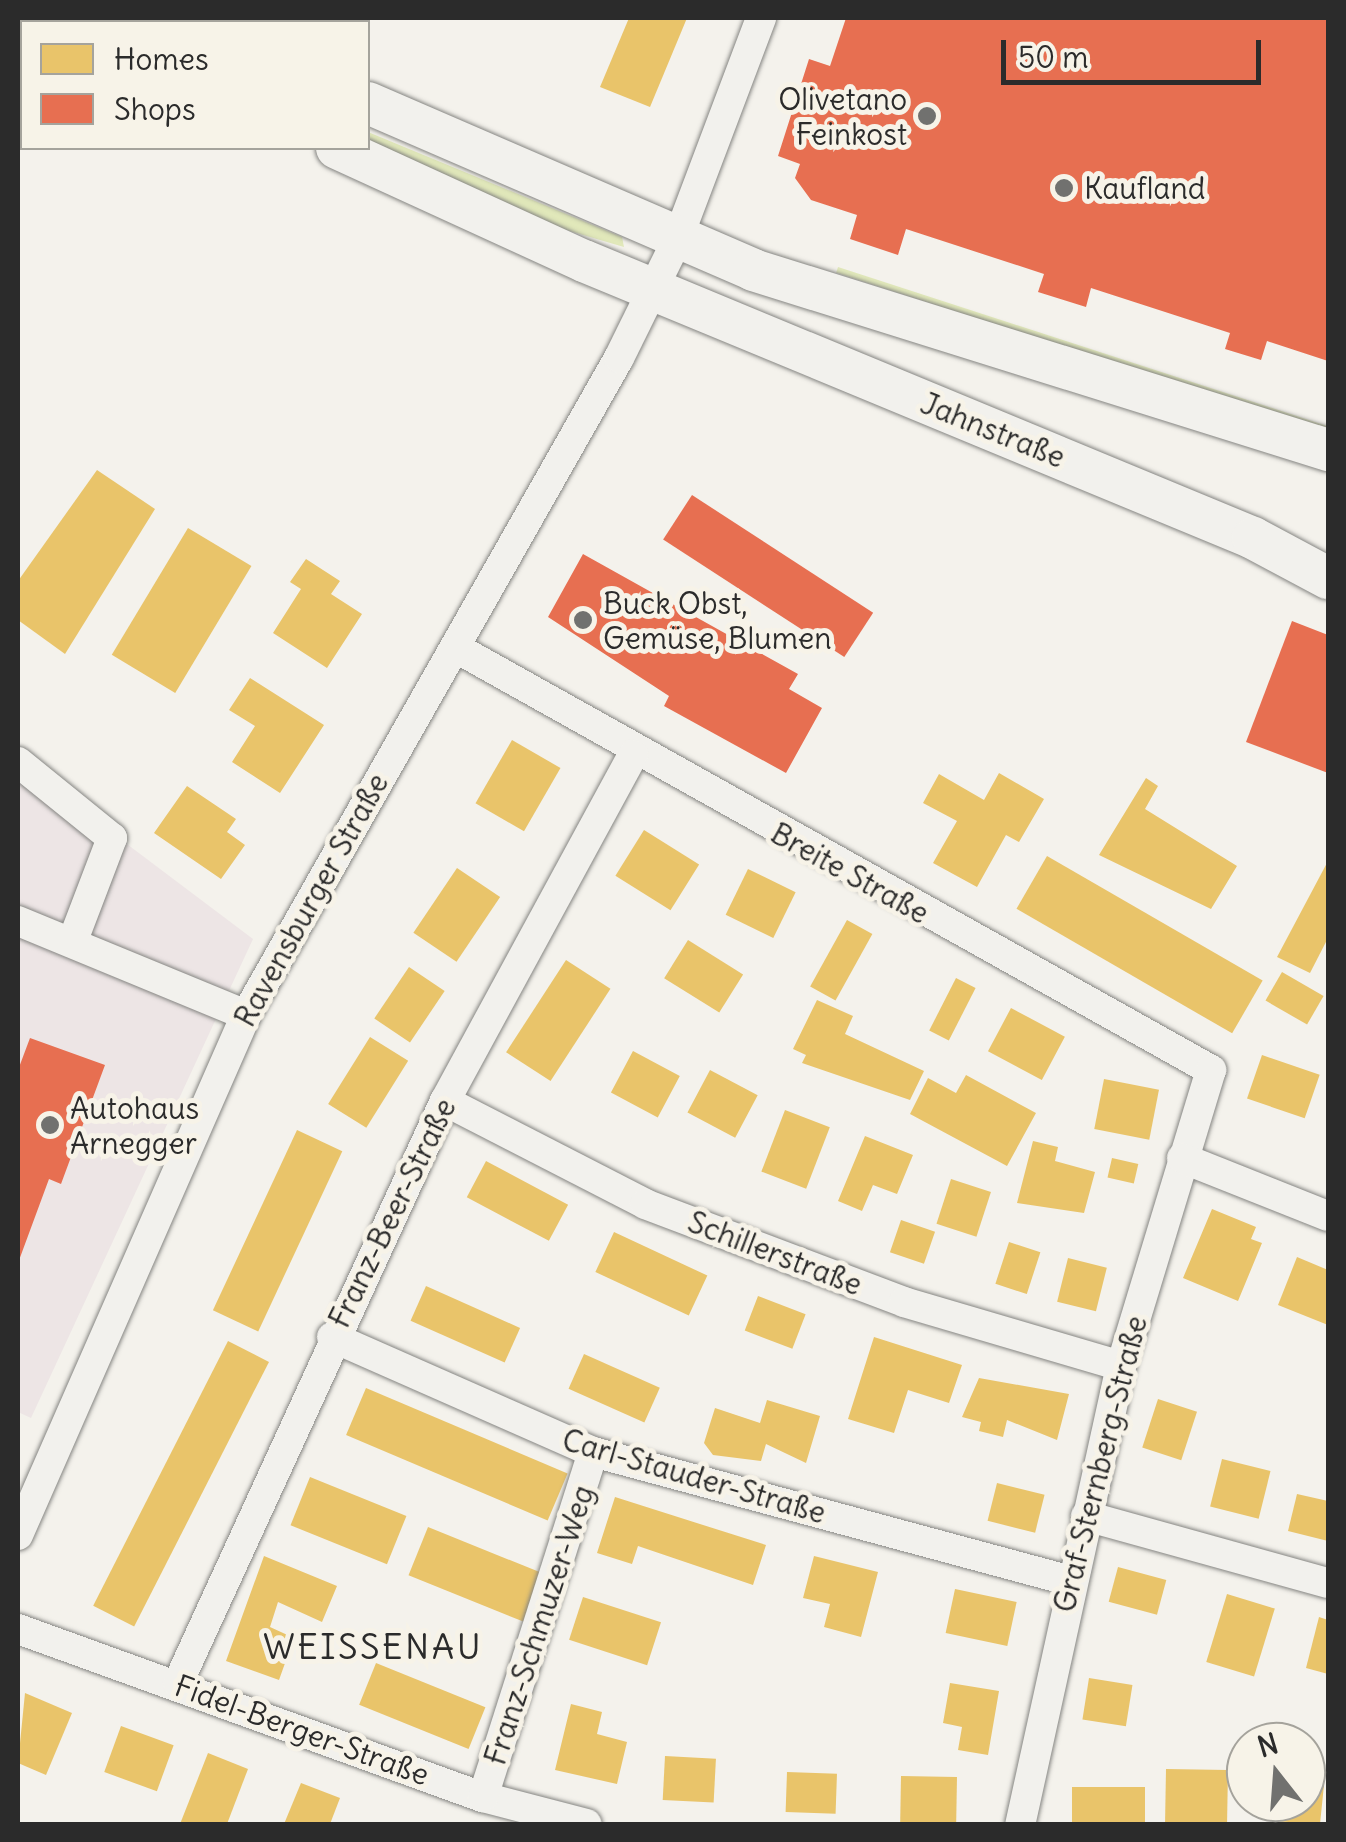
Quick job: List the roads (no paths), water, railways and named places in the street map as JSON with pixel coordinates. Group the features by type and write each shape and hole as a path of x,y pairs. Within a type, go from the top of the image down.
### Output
{"main road":[{"path":"370,103 768,275 1328,450"},
{"name":"Jahnstraße","path":"341,150 653,290 1253,538 1328,578"}],"street":[{"path":"653,290 678,238 762,18"},
{"name":"Ravensburger Straße","path":"20,1520 246,1015 458,650 653,290"},
{"name":"Breite Straße","path":"458,650 632,755 1211,1070 1197,1107"},
{"name":"Franz-Beer-Straße","path":"178,1684 332,1338 445,1101 632,755"},
{"path":"18,762 112,838 73,940"},
{"path":"18,921 73,940 246,1015"},
{"name":"Schillerstraße","path":"445,1101 645,1204 904,1302 1121,1366"},
{"name":"Graf-Sternberg-Straße","path":"1020,1824 1068,1580 1121,1366 1197,1107"},
{"path":"1182,1158 1328,1216"},
{"name":"Carl-Stauder-Straße","path":"332,1338 593,1452 1068,1580"},
{"name":"Franz-Schmuzer-Weg","path":"483,1797 593,1452"},
{"path":"1086,1516 1328,1583"},
{"name":"Fidel-Berger-Straße","path":"18,1629 483,1797 587,1824"}],"place":[{"name":"Olivetano Feinkost","path":"927,116"},
{"name":"Kaufland","path":"1064,188"},
{"name":"Buck Obst, Gemüse, Blumen","path":"583,620"},
{"name":"Autohaus Arnegger","path":"50,1125"}],"district":[{"name":"WEISSENAU","path":"373,1646"}]}
